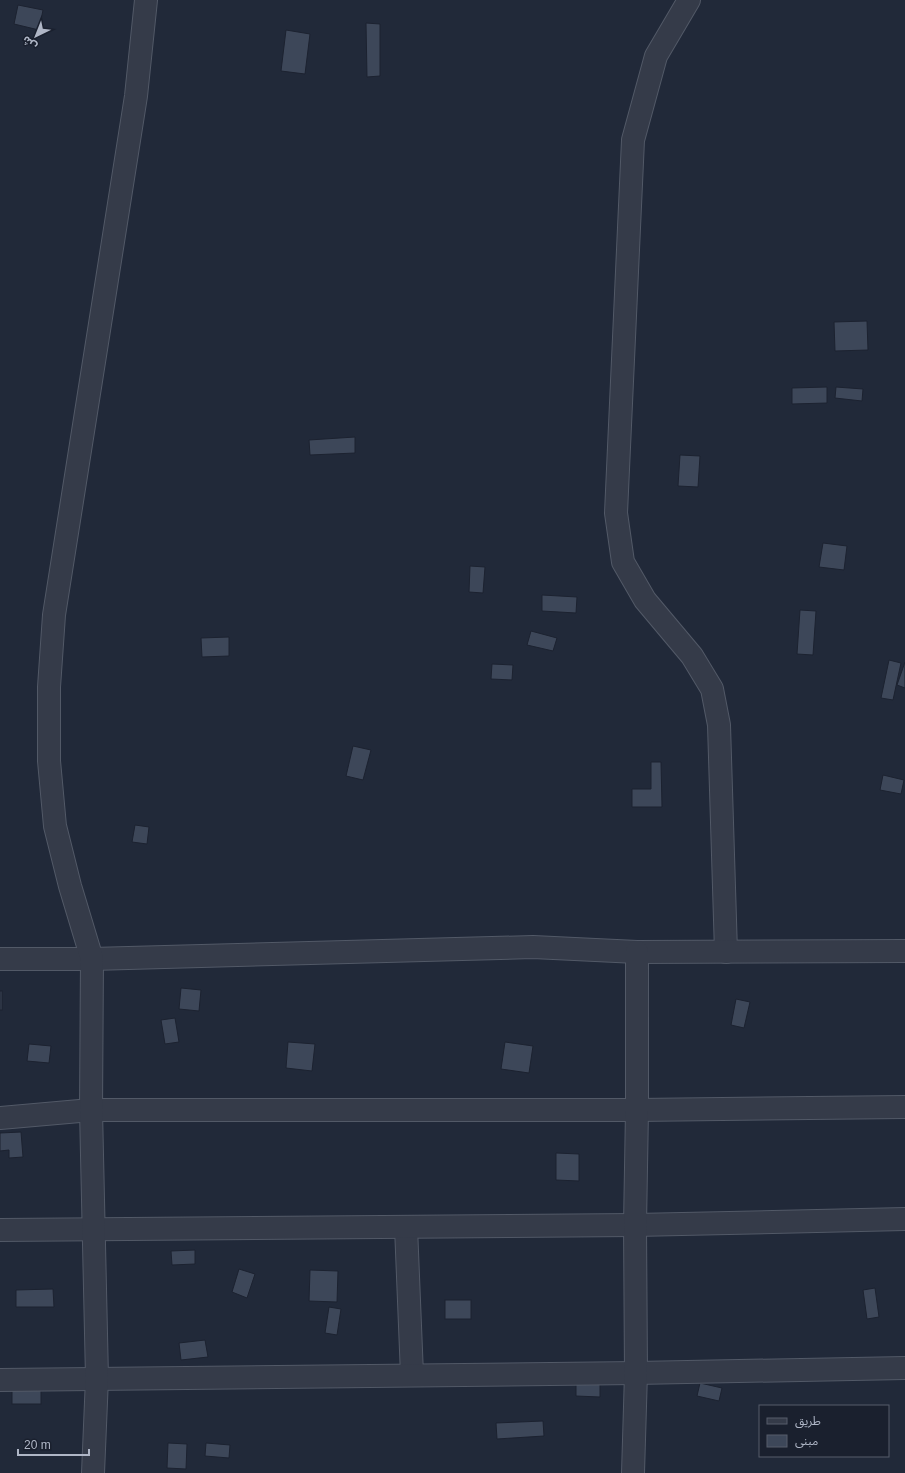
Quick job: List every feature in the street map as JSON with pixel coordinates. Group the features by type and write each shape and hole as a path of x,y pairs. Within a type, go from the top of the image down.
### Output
{"street":[{"path":"93,1473 97,1378 91,1110 92,958 70,886 55,826 49,761 50,680 54,615 136,96 146,0"},
{"path":"689,0 656,56 633,140 616,513 623,562 645,600 692,656 712,689 719,725 726,952"},
{"path":"0,959 533,947 637,952 905,951"},
{"path":"633,1473 636,1373 635,1225 637,952"},
{"path":"0,1118 91,1110 637,1110 905,1107"},
{"path":"0,1230 635,1225 905,1219"},
{"path":"406,1227 412,1375"},
{"path":"0,1380 636,1373 905,1368"}],"building":[{"path":"18,5 43,10 39,30 14,24"},
{"path":"366,23 380,24 380,76 367,77"},
{"path":"286,30 310,34 305,74 281,71"},
{"path":"867,321 868,350 835,351 834,322"},
{"path":"827,387 827,403 792,404 792,388"},
{"path":"836,387 863,389 862,401 835,398"},
{"path":"355,437 355,453 310,455 309,440"},
{"path":"680,455 700,456 698,487 678,486"},
{"path":"823,543 847,546 844,570 819,567"},
{"path":"470,566 485,567 483,593 469,592"},
{"path":"542,595 577,597 576,613 542,611"},
{"path":"800,610 816,611 813,655 797,654"},
{"path":"531,631 557,638 553,651 527,645"},
{"path":"229,637 229,656 202,657 201,638"},
{"path":"889,660 901,663 893,700 881,698"},
{"path":"905,662 905,688 897,685"},
{"path":"492,664 513,665 512,680 491,679"},
{"path":"353,746 371,750 363,780 346,776"},
{"path":"651,762 661,762 662,807 632,807 632,789 651,789"},
{"path":"883,775 904,780 901,794 880,790"},
{"path":"135,825 149,827 147,844 132,842"},
{"path":"181,988 201,990 199,1011 179,1009"},
{"path":"0,991 2,991 2,1010 0,1010"},
{"path":"736,999 750,1002 744,1028 731,1025"},
{"path":"175,1018 179,1042 165,1044 161,1020"},
{"path":"288,1042 315,1044 312,1071 286,1068"},
{"path":"505,1042 533,1046 529,1073 501,1069"},
{"path":"29,1044 51,1046 49,1063 27,1061"},
{"path":"21,1132 23,1157 9,1158 9,1150 0,1151 0,1133"},
{"path":"556,1153 579,1154 579,1181 556,1180"},
{"path":"195,1250 195,1264 172,1265 171,1251"},
{"path":"239,1269 255,1274 247,1298 232,1292"},
{"path":"310,1270 338,1271 337,1302 309,1301"},
{"path":"875,1288 879,1317 867,1319 863,1290"},
{"path":"53,1289 54,1307 16,1307 16,1290"},
{"path":"445,1300 471,1300 471,1319 445,1319"},
{"path":"329,1307 341,1309 337,1335 325,1333"},
{"path":"205,1340 208,1357 181,1360 179,1343"},
{"path":"576,1383 600,1383 600,1397 576,1396"},
{"path":"700,1383 722,1388 719,1401 697,1396"},
{"path":"12,1390 41,1390 41,1404 12,1404"},
{"path":"543,1421 544,1436 497,1439 496,1423"},
{"path":"168,1443 187,1444 186,1469 167,1468"},
{"path":"206,1443 230,1445 229,1458 205,1456"}]}
